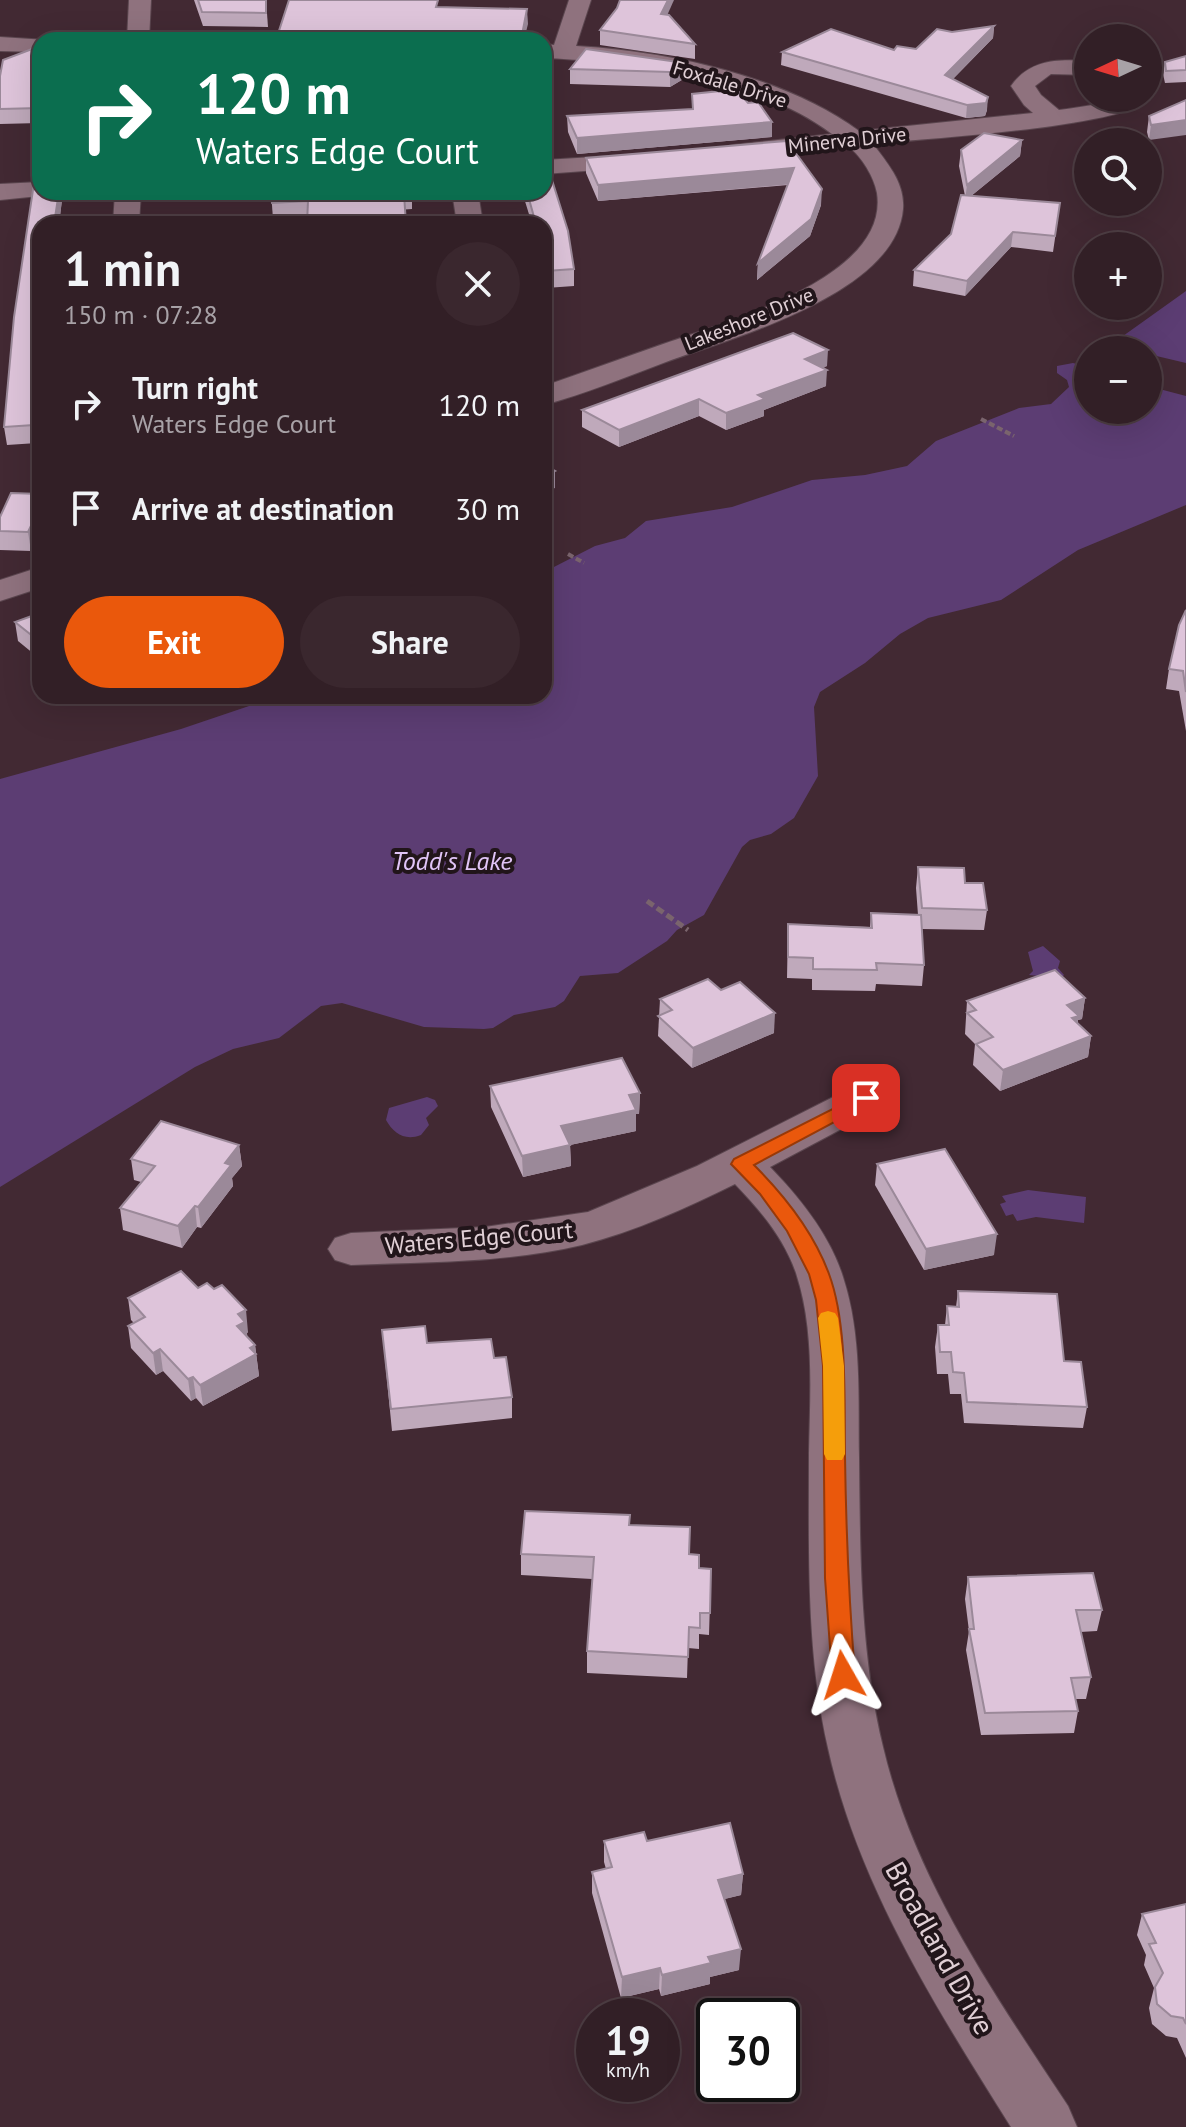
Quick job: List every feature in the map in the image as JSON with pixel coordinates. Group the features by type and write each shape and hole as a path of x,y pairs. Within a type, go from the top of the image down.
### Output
{"street":[{"path":"138,32 140,0"},
{"path":"554,51 580,0"},
{"path":"0,44 32,45"},
{"name":"Foxdale Drive","path":"554,51 667,65 774,93 840,126 859,140"},
{"path":"1055,118 1026,94 1024,82 1042,69 1074,68"},
{"name":"Minerva Drive","path":"717,154 1095,112"},
{"name":"Lakeshore Drive","path":"552,390 777,311 827,286 857,266 879,241 892,211 888,183 881,167 859,140"},
{"path":"552,166 670,158"},
{"path":"0,192 32,190"},
{"path":"0,591 32,580"},
{"name":"Waters Edge Court","path":"351,1249 485,1243 565,1233 620,1218 741,1164 866,1098"},
{"name":"Broadland Drive","path":"741,1164 767,1190 799,1234 819,1274 826,1300 833,1366 835,1549 841,1653 855,1748 864,1782 887,1852 929,1940 1046,2127"}],"path":[{"path":"981,419 1014,436"},
{"path":"568,554 584,563"},
{"path":"647,901 688,930"}],"water":[{"path":"1186,291 1186,363 1162,357 1162,336 1123,336 1145,320 1162,320 1162,308"},
{"name":"Todd's Lake","path":"1074,363 1074,424 1162,424 1162,390 1186,396 1186,505 1078,550 1001,600 928,618 900,634 865,663 820,692 814,707 818,776 794,818 771,834 750,840 742,847 704,915 677,930 667,941 618,973 580,976 564,1001 555,1007 514,1015 493,1028 424,1027 342,1003 321,1006 279,1038 233,1049 195,1067 0,1187 0,779 181,729 254,704 552,704 552,568 595,546 625,538 646,521 732,507 812,480 865,475 907,466 936,441 1019,408 1051,404 1069,387 1067,380 1057,373 1057,366"},
{"path":"1043,946 1060,961 1058,968 1064,975 1061,978 1029,975 1033,971 1028,952"},
{"path":"427,1097 435,1100 438,1106 426,1118 429,1125 421,1135 400,1135 386,1120 389,1108"},
{"path":"1028,1190 1086,1197 1084,1223 1036,1217 1017,1221 1013,1214 1006,1216 1000,1204 1006,1202 1002,1196"}],"building":[{"path":"198,0 266,0 266,13 202,12"},
{"path":"289,0 438,0 436,7 527,9 523,32 279,32"},
{"path":"620,0 668,0 661,14 669,15 695,44 600,30"},
{"path":"994,26 945,75 988,97 986,103 967,105 782,52 831,29 894,50 897,46 916,49 937,29 952,32"},
{"path":"32,49 32,108 0,109 3,60"},
{"path":"586,49 685,63 670,72 570,69"},
{"path":"1186,56 1186,70 1166,71 1165,62"},
{"path":"737,90 748,103 758,102 772,122 577,138 567,116 693,109 692,94"},
{"path":"1186,100 1186,120 1151,125 1149,116"},
{"path":"984,133 1022,140 967,185 961,150"},
{"path":"787,141 822,189 811,219 758,263 794,168 598,185 586,158"},
{"path":"552,180 568,231 574,269 552,271 552,216 534,216 529,200 552,200"},
{"path":"961,195 1060,203 1055,236 1013,232 967,281 914,270 951,234"},
{"path":"32,196 32,200 58,200 55,216 32,216 32,425 4,427 14,317"},
{"path":"272,200 404,200 405,216 307,216 308,201 272,203"},
{"path":"793,333 828,350 805,359 827,370 758,395 765,399 726,413 699,399 619,430 582,410"},
{"path":"11,493 32,494 32,524 28,532 0,531 0,517"},
{"path":"1186,610 1186,692 1183,671 1169,669 1179,625"},
{"path":"32,616 32,636 15,622"},
{"path":"918,867 964,868 965,883 983,883 987,910 922,908"},
{"path":"871,913 921,915 924,965 876,963 877,970 813,969 813,958 788,957 788,924 872,928"},
{"path":"1055,970 1085,998 1067,1005 1079,1016 1072,1018 1091,1036 1003,1070 976,1044 993,1037 967,1013 976,1010 967,1001"},
{"path":"708,979 721,990 740,982 775,1013 693,1048 658,1016 672,1010 660,999"},
{"path":"622,1058 640,1093 629,1095 636,1110 561,1126 570,1145 522,1156 490,1086"},
{"path":"161,1121 239,1145 225,1163 231,1165 198,1207 195,1206 178,1226 120,1208 155,1166 131,1159"},
{"path":"945,1149 997,1234 926,1249 877,1164"},
{"path":"181,1271 198,1288 207,1283 214,1289 222,1285 246,1310 238,1314 245,1322 237,1326 255,1345 250,1348 256,1354 200,1385 193,1377 188,1379 160,1349 153,1353 128,1326 145,1317 128,1298"},
{"path":"958,1291 1057,1294 1064,1361 1081,1362 1087,1407 967,1402 964,1373 953,1372 951,1352 940,1352 938,1325 949,1325 947,1306 959,1307"},
{"path":"425,1326 427,1343 491,1339 494,1358 506,1357 512,1397 391,1409 382,1330"},
{"path":"525,1511 630,1515 629,1525 690,1527 689,1554 699,1555 699,1568 711,1569 710,1613 700,1613 700,1628 689,1627 688,1657 587,1651 594,1557 521,1554"},
{"path":"1093,1573 1102,1610 1076,1610 1091,1677 1071,1678 1078,1711 985,1713 969,1629 974,1629 968,1577"},
{"path":"730,1823 743,1874 718,1880 741,1949 708,1957 711,1963 662,1975 660,1968 622,1977 592,1872 612,1867 604,1841 644,1832 647,1841"},
{"path":"1186,1904 1186,2024 1183,2018 1171,2016 1157,2004 1155,1987 1163,1973 1149,1944 1156,1943 1142,1914"}],"slow traffic":[{"path":"828,1318 833,1366 834,1454"}],"route":[{"path":"843,1675 836,1578 833,1366 826,1300 819,1274 796,1228 767,1190 741,1164 866,1098"}]}
